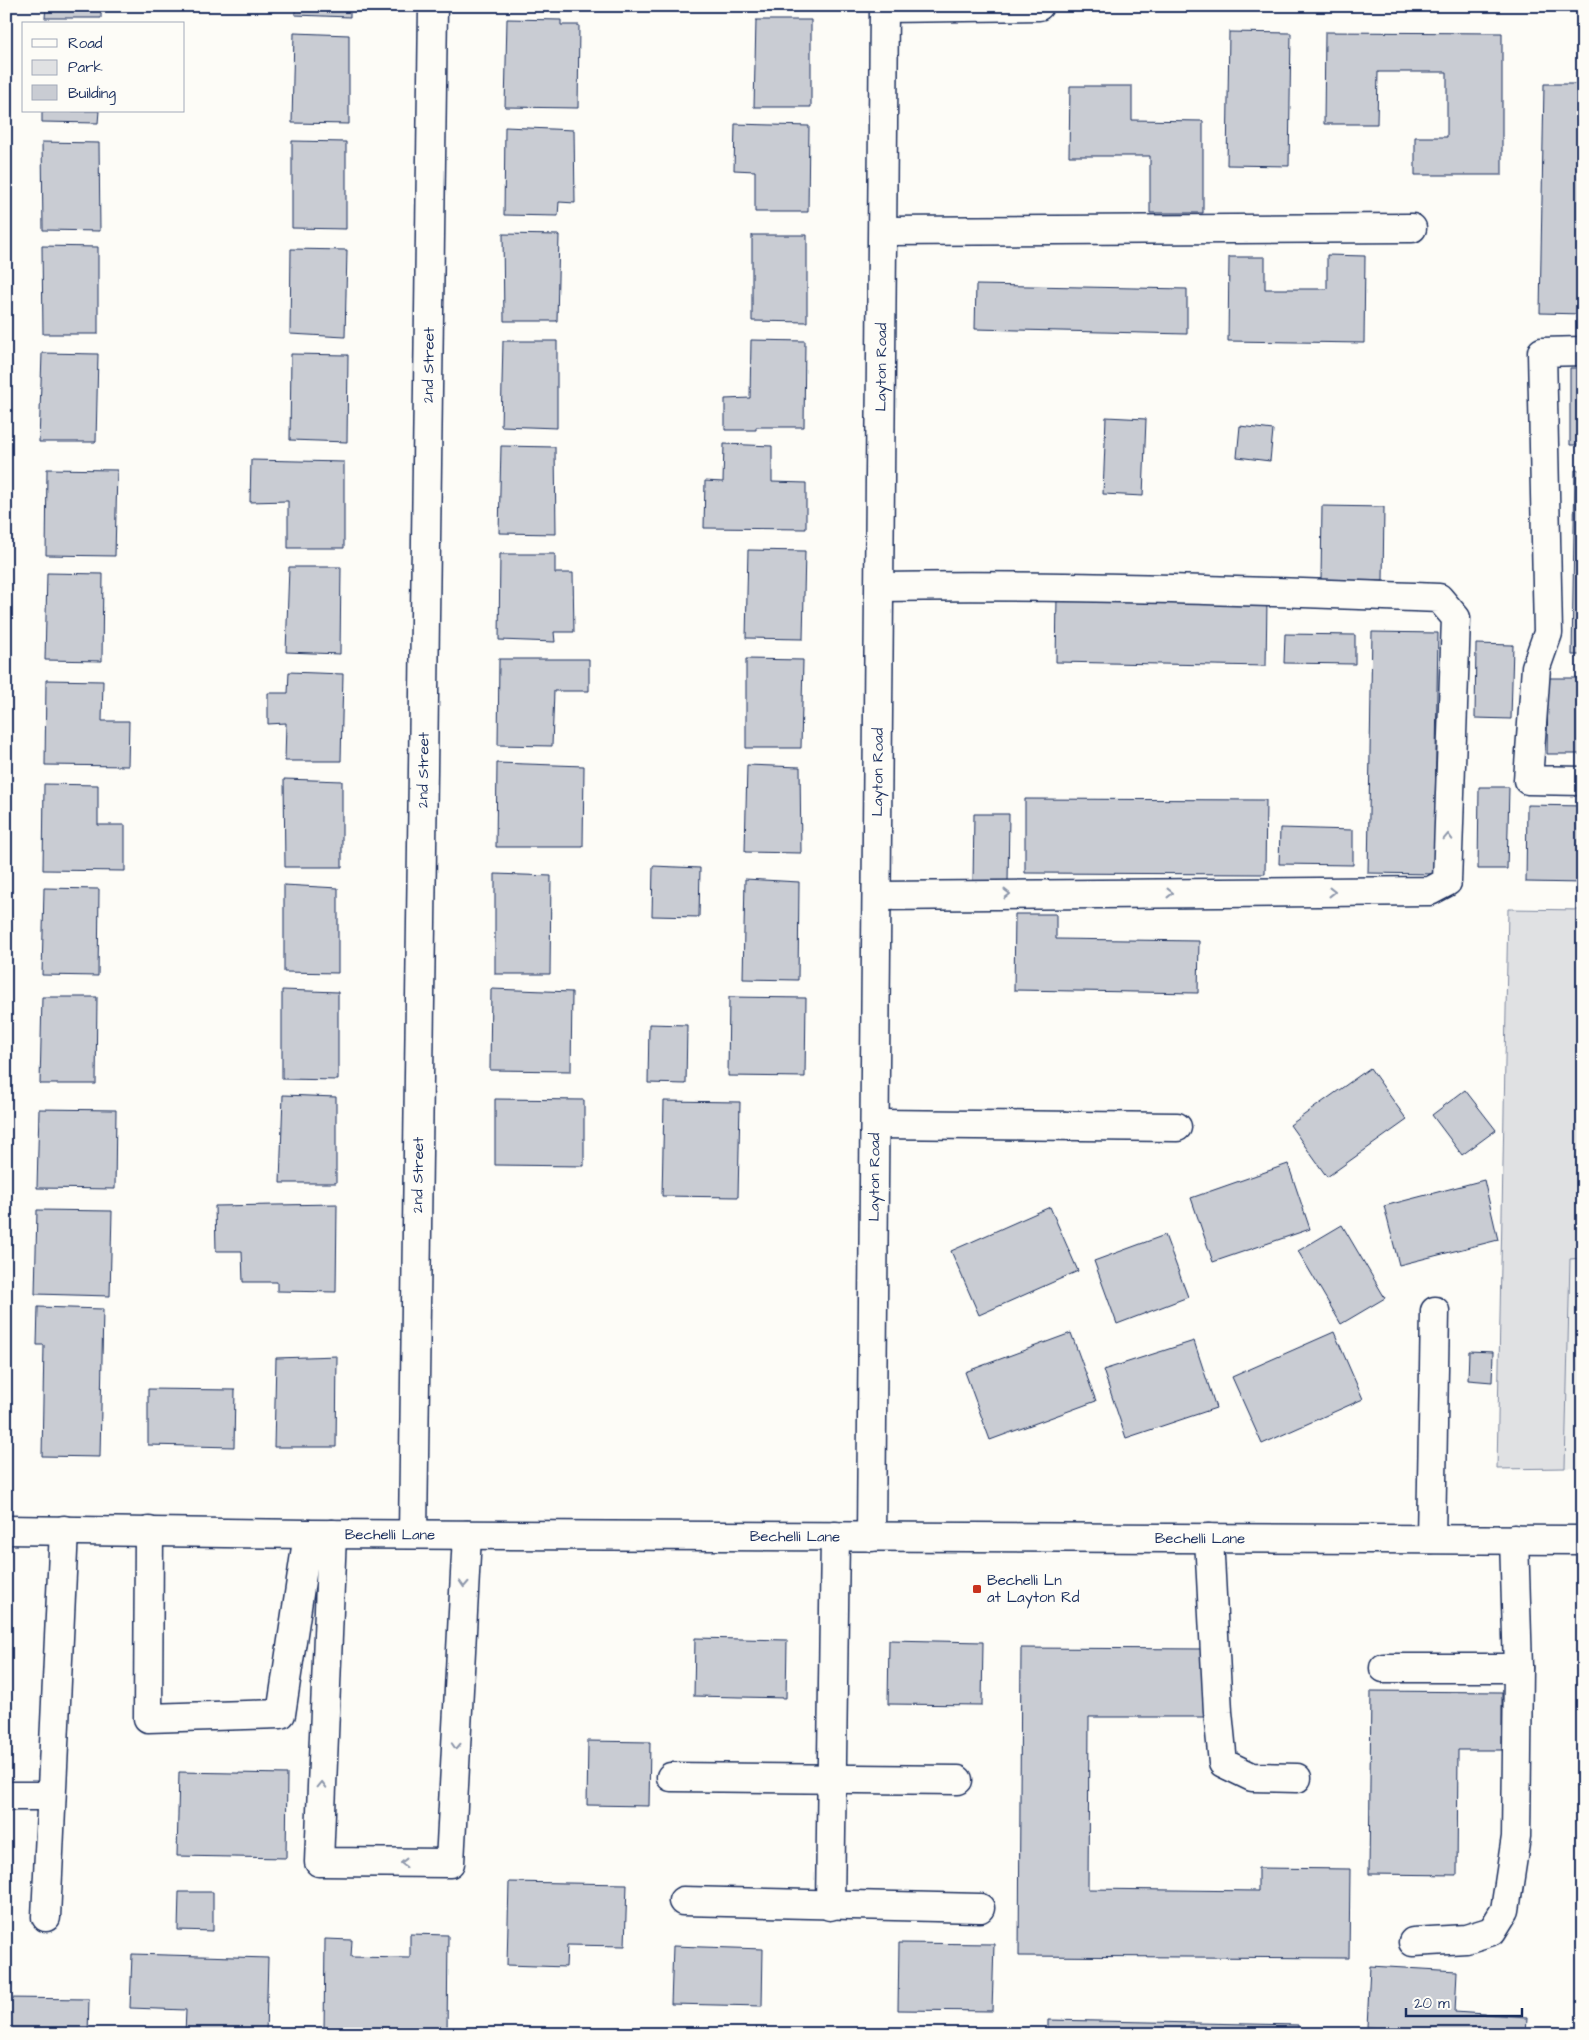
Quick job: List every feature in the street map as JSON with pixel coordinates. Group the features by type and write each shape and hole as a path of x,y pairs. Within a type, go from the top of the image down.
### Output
{"street":[{"name":"2nd Street","path":"413,1534 433,6"},
{"path":"884,7 1038,6"},
{"name":"Layton Road","path":"871,1537 878,896 884,7"},
{"path":"883,231 1412,228"},
{"path":"1583,351 1542,352 1548,633 1536,667 1528,780 1583,781"},
{"path":"878,896 1430,892 1446,882 1456,618 1439,598 1237,591 959,586 880,587"},
{"path":"876,1124 1177,1128"},
{"path":"1431,1539 1435,1311"},
{"name":"Bechelli Lane","path":"6,1530 467,1535 1583,1540"},
{"path":"46,1917 64,1530"},
{"path":"149,1531 148,1718 281,1714 320,1534"},
{"path":"320,1534 319,1862 450,1863 467,1535"},
{"path":"830,1906 835,1536"},
{"path":"1210,1538 1218,1712 1223,1764 1252,1777 1297,1778"},
{"path":"1413,1942 1466,1939 1492,1931 1505,1910 1516,1837 1518,1668 1514,1539"},
{"path":"1384,1668 1518,1668"},
{"path":"671,1777 958,1780"},
{"path":"6,1796 51,1796"},
{"path":"683,1901 830,1906 980,1908"}],"shaded area":[{"path":"1570,1258 1583,1258 1583,1468 1565,1468"}],"green space":[{"path":"1508,909 1583,910 1583,1258 1570,1259 1565,1468 1497,1469"}],"building":[{"path":"46,6 101,6 101,18 45,18"},
{"path":"259,6 350,6 350,17 295,15 295,8"},
{"path":"507,19 561,20 561,25 579,25 578,108 505,107"},
{"path":"756,20 811,20 811,107 754,107"},
{"path":"1229,32 1291,33 1289,166 1227,165"},
{"path":"1325,32 1502,33 1502,175 1415,175 1415,137 1447,137 1447,72 1378,72 1377,124 1324,124"},
{"path":"294,33 349,35 349,124 292,123"},
{"path":"1544,84 1583,84 1583,314 1540,313"},
{"path":"1070,86 1132,86 1132,120 1203,121 1203,213 1150,213 1150,156 1069,156"},
{"path":"42,112 99,112 98,123 42,122"},
{"path":"735,124 809,126 808,212 755,212 755,171 734,170"},
{"path":"505,127 574,130 575,203 559,202 558,216 504,215"},
{"path":"292,141 346,142 346,229 292,228"},
{"path":"42,142 99,143 100,231 43,230"},
{"path":"503,234 559,235 557,321 504,321"},
{"path":"752,235 807,235 807,322 752,321"},
{"path":"42,246 98,247 98,334 43,334"},
{"path":"291,249 347,250 345,337 290,334"},
{"path":"1327,255 1365,256 1364,343 1228,341 1229,257 1265,257 1265,289 1327,289"},
{"path":"976,285 1187,289 1187,334 975,329"},
{"path":"751,340 805,341 804,427 756,427 756,430 725,430 725,399 750,398"},
{"path":"503,341 557,341 557,428 501,426"},
{"path":"42,353 98,354 96,442 39,442"},
{"path":"291,354 348,355 347,442 290,440"},
{"path":"1570,368 1583,368 1583,445 1570,445"},
{"path":"1106,417 1146,419 1143,496 1103,494"},
{"path":"1240,426 1273,430 1270,461 1237,457"},
{"path":"724,444 772,446 772,482 806,483 806,529 704,528 705,481 723,482"},
{"path":"501,446 555,447 556,534 499,533"},
{"path":"251,460 344,462 344,548 288,548 288,501 250,502"},
{"path":"47,469 117,470 115,556 46,555"},
{"path":"1575,470 1583,470 1583,655 1572,655"},
{"path":"1322,506 1384,507 1383,581 1321,580"},
{"path":"748,550 805,551 803,639 746,638"},
{"path":"500,554 555,554 555,573 573,573 574,632 554,632 555,642 499,640"},
{"path":"289,567 341,567 340,654 286,652"},
{"path":"47,573 103,574 102,661 45,660"},
{"path":"1057,596 1267,600 1266,666 1056,662"},
{"path":"1372,632 1438,633 1434,874 1368,873"},
{"path":"1285,634 1355,635 1355,664 1284,663"},
{"path":"1476,644 1513,645 1511,719 1475,718"},
{"path":"499,659 589,659 589,691 554,691 552,746 498,745"},
{"path":"746,659 803,660 801,748 746,748"},
{"path":"289,672 343,674 341,761 285,761 286,723 268,724 268,693 288,693"},
{"path":"1548,678 1583,678 1583,754 1547,754"},
{"path":"46,680 103,681 102,721 129,721 128,766 45,765"},
{"path":"497,763 584,766 583,847 496,847"},
{"path":"747,765 800,767 801,853 745,852"},
{"path":"284,779 342,781 342,867 285,867"},
{"path":"44,784 98,785 98,825 125,825 125,871 43,870"},
{"path":"1479,787 1509,787 1507,869 1478,869"},
{"path":"1025,799 1266,800 1265,874 1025,873"},
{"path":"1527,805 1583,806 1583,883 1526,882"},
{"path":"974,814 1009,814 1008,884 973,883"},
{"path":"1280,828 1353,830 1353,865 1279,864"},
{"path":"653,866 700,868 699,917 652,916"},
{"path":"495,874 551,876 550,974 495,974"},
{"path":"745,879 799,882 798,980 743,979"},
{"path":"284,885 338,888 338,973 284,972"},
{"path":"44,888 99,889 98,976 42,975"},
{"path":"1015,914 1056,914 1056,939 1199,941 1198,993 1014,990"},
{"path":"491,989 572,992 571,1071 490,1070"},
{"path":"282,990 338,992 338,1080 282,1079"},
{"path":"42,997 97,997 96,1084 40,1084"},
{"path":"729,997 806,998 805,1077 728,1076"},
{"path":"649,1024 687,1025 686,1084 648,1083"},
{"path":"1370,1068 1407,1120 1327,1177 1290,1125"},
{"path":"1465,1090 1496,1130 1462,1155 1432,1115"},
{"path":"283,1095 336,1097 336,1183 280,1183"},
{"path":"495,1099 584,1100 584,1166 495,1165"},
{"path":"664,1101 740,1102 738,1197 662,1196"},
{"path":"39,1109 116,1110 115,1189 37,1188"},
{"path":"1288,1164 1310,1229 1213,1262 1191,1198"},
{"path":"1484,1180 1498,1240 1399,1265 1384,1206"},
{"path":"337,1204 336,1292 277,1291 277,1282 243,1282 242,1251 216,1251 215,1206"},
{"path":"1050,1207 1078,1271 979,1315 951,1251"},
{"path":"37,1210 112,1211 110,1296 35,1294"},
{"path":"1342,1225 1385,1298 1341,1324 1298,1251"},
{"path":"1165,1235 1188,1297 1117,1324 1094,1261"},
{"path":"38,1307 103,1309 100,1457 42,1456 44,1345 37,1345"},
{"path":"1334,1332 1363,1399 1262,1444 1232,1377"},
{"path":"1071,1333 1096,1401 990,1440 965,1372"},
{"path":"1194,1341 1216,1408 1126,1438 1103,1370"},
{"path":"1469,1351 1493,1352 1492,1382 1468,1380"},
{"path":"337,1356 336,1447 274,1447 276,1358"},
{"path":"148,1389 235,1390 234,1447 148,1445"},
{"path":"695,1638 787,1640 786,1698 694,1696"},
{"path":"889,1640 983,1642 982,1705 888,1704"},
{"path":"1021,1648 1209,1649 1209,1717 1089,1717 1088,1889 1258,1891 1258,1868 1350,1869 1349,1958 1019,1956"},
{"path":"1371,1691 1502,1692 1502,1750 1458,1750 1457,1875 1369,1874"},
{"path":"1581,1694 1583,1694 1583,1765 1579,1765"},
{"path":"588,1741 650,1742 649,1806 587,1805"},
{"path":"179,1772 287,1774 286,1858 177,1856"},
{"path":"509,1882 627,1884 625,1946 567,1945 566,1967 507,1965"},
{"path":"179,1892 213,1892 213,1931 178,1930"},
{"path":"410,1934 448,1935 447,2034 324,2032 325,1939 352,1940 351,1957 410,1958"},
{"path":"899,1943 994,1944 992,2011 898,2010"},
{"path":"673,1946 763,1949 762,2006 671,2004"},
{"path":"132,1954 268,1958 266,2034 185,2034 186,2010 130,2008"},
{"path":"1370,1966 1457,1971 1455,2012 1527,2017 1526,2034 1404,2034 1404,2029 1367,2027"},
{"path":"6,1998 89,1999 88,2034 6,2034"},
{"path":"1048,2020 1298,2025 1298,2034 1048,2034"}],"place":[{"name":"Bechelli Ln at Layton Rd","path":"977,1589"}]}
